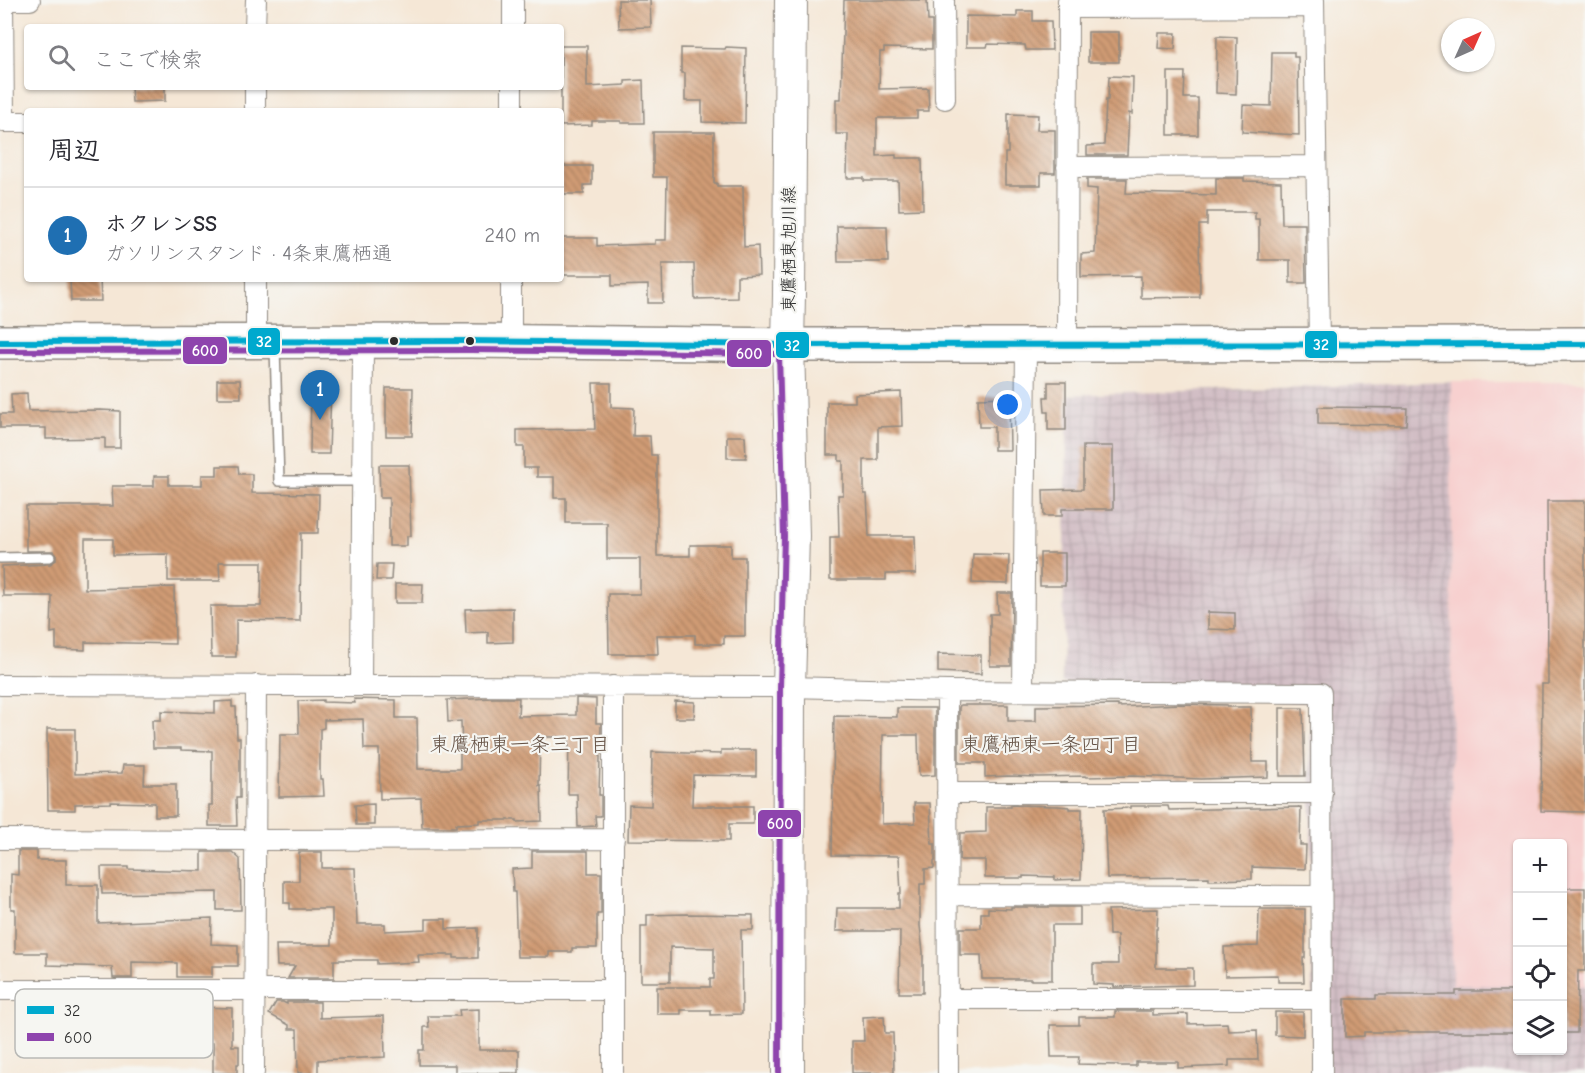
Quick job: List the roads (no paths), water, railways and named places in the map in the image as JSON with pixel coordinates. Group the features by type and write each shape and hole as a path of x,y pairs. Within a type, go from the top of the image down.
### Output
{"highway":[{"path":"0,342 511,342 788,345 1585,344"}],"main road":[{"name":"東鷹栖東旭川線","path":"788,1073 789,687 793,536 788,345 791,0"}],"street":[{"path":"24,122 4,122 3,0 30,0"},
{"path":"255,0 255,24"},
{"path":"513,0 513,24"},
{"path":"944,0 945,99"},
{"path":"1066,345 1065,2 1314,4 1319,344"},
{"path":"255,90 255,108"},
{"path":"512,90 512,108"},
{"path":"1067,167 1316,166"},
{"path":"256,282 266,342"},
{"path":"511,342 512,282"},
{"path":"361,686 363,342"},
{"path":"1023,692 1026,344"},
{"path":"0,685 789,687 1023,692 1321,693 1322,1073"},
{"path":"254,1073 256,685"},
{"path":"613,686 613,1073"},
{"path":"947,691 948,1073"},
{"path":"947,793 1322,793"},
{"path":"0,839 614,839"},
{"path":"948,896 1321,896"},
{"path":"213,989 613,990"},
{"path":"0,990 15,990"},
{"path":"947,999 1321,999"}],"lane":[{"path":"266,342 279,482 362,481"},
{"path":"0,558 50,557"}],"place":[{"name":"ホクレンSS","path":"320,420"}],"district":[{"name":"東鷹栖東一条三丁目","path":"520,744"},
{"name":"東鷹栖東一条四丁目","path":"1051,744"}]}
